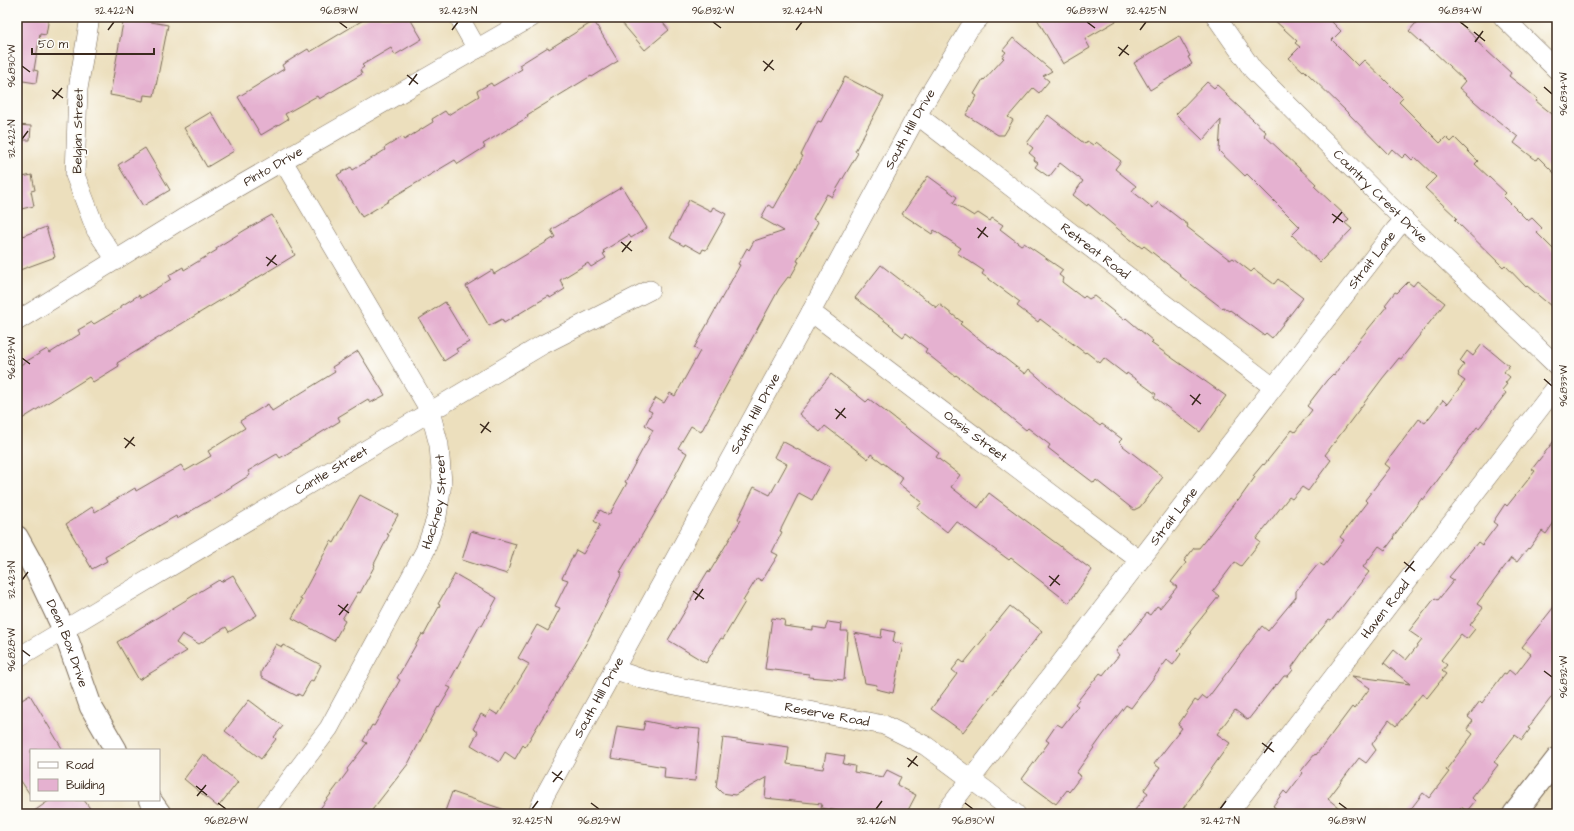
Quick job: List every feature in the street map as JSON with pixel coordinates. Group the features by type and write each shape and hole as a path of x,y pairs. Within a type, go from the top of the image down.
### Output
{"street":[{"name":"Belgian Street","path":"90,17 78,89 75,175 96,230 116,260"},
{"path":"459,17 477,49"},
{"name":"Pinto Drive","path":"17,321 182,219 532,17"},
{"name":"South Hill Drive","path":"537,814 545,795 613,669 811,312 916,115 969,29 980,17"},
{"name":"Country Crest Drive","path":"1216,17 1253,70 1404,220 1557,366"},
{"path":"1503,17 1557,70"},
{"name":"Retreat Road","path":"916,115 1273,387"},
{"name":"Hackney Street","path":"264,814 329,728 425,551 437,516 442,484 439,445 430,411 283,161"},
{"name":"Strait Lane","path":"944,814 1139,560 1404,220"},
{"name":"Cantle Street","path":"17,658 542,345 650,290"},
{"name":"Oasis Street","path":"811,312 1139,560"},
{"name":"Haven Road","path":"1228,814 1557,386"},
{"name":"Dean Box Drive","path":"17,537 38,575 64,630 91,707 115,749"},
{"name":"Reserve Road","path":"613,669 642,679 679,687 884,725 926,746 972,779 1016,814"},
{"path":"1514,814 1557,759"},
{"path":"151,801 160,814"}],"building":[{"path":"17,17 49,17 46,35 40,34 34,70 38,71 36,83 17,80"},
{"path":"124,17 168,25 154,96 144,95 143,101 110,95"},
{"path":"368,17 409,17 422,39 395,55 391,48 362,65 364,67 360,70 362,74 319,99 317,96 285,114 288,119 261,135 238,97 284,69 282,65 308,49 310,52"},
{"path":"617,17 658,17 669,30 645,50"},
{"path":"1036,17 1123,17 1085,39 1090,48 1063,64"},
{"path":"1271,17 1327,17 1341,31 1332,40 1358,66 1364,60 1403,98 1399,102 1440,143 1446,137 1451,142 1455,138 1478,161 1475,164 1506,193 1503,196 1528,221 1532,218 1542,228 1537,233 1557,253 1557,311 1527,286 1526,287 1505,265 1503,267 1455,220 1457,218 1425,188 1436,177 1415,157 1412,160 1406,154 1402,158 1392,149 1388,154 1304,70 1303,71 1289,58 1300,47 1295,43 1297,41"},
{"path":"1421,17 1453,17 1477,39 1475,40 1511,73 1509,76 1538,99 1536,101 1557,118 1557,176 1538,157 1536,160 1514,143 1518,137 1459,88 1465,81 1409,31"},
{"path":"594,21 618,61 527,115 528,117 483,144 485,147 458,164 455,160 362,217 337,175 351,167 353,170 385,150 384,148 402,137 404,140 433,122 432,119 445,111 448,115 479,96 477,91 491,83 493,86 522,69 519,65 548,47 549,49"},
{"path":"1179,36 1190,56 1188,57 1192,64 1150,90 1134,63"},
{"path":"1013,38 1052,71 1043,76 1049,81 1039,93 1033,88 1008,117 1013,120 1004,135 998,135 966,115 977,96 974,94 983,79 984,80 1004,58 1002,57 1006,52 1003,50"},
{"path":"845,77 884,97 855,151 858,153 832,197 827,194 813,219 818,222 797,261 799,262 790,278 788,277 779,289 701,432 691,426 678,448 687,453 667,493 620,572 622,573 587,642 525,747 523,745 515,759 505,752 499,762 471,745 478,732 473,729 481,714 486,717 490,710 498,715 529,664 518,658 537,625 548,631 560,608 555,606 568,580 562,578 576,550 583,554 600,525 594,521 600,510 609,515 627,483 625,482 653,430 645,425 652,412 648,410 656,398 664,403 670,393 675,396 700,351 694,348 740,265 738,264 747,248 749,250 754,241 784,231 761,218 768,205 774,208 803,156 801,155 818,121 821,122"},
{"path":"1207,82 1214,88 1217,85 1227,94 1226,95 1266,132 1264,135 1316,184 1314,186 1349,219 1345,223 1352,229 1320,262 1292,235 1300,227 1247,174 1245,176 1219,151 1221,120 1203,140 1176,114"},
{"path":"211,112 234,151 207,167 184,128"},
{"path":"1048,115 1085,144 1087,141 1093,145 1096,142 1121,161 1115,169 1136,186 1132,191 1153,208 1158,202 1188,225 1187,227 1230,260 1233,258 1251,272 1254,269 1274,284 1278,279 1303,298 1272,338 1266,333 1264,335 1230,310 1229,311 1223,307 1222,308 1144,246 1142,248 1088,204 1087,206 1073,195 1083,181 1060,163 1049,177 1035,167 1038,163 1029,153 1033,148 1027,143"},
{"path":"17,125 31,126 30,140 17,140"},
{"path":"145,148 170,190 143,206 118,165"},
{"path":"32,175 35,190 31,191 34,206 17,210 17,178"},
{"path":"928,176 957,197 953,203 974,216 978,213 990,221 992,218 1003,225 1000,229 1021,245 1024,243 1063,270 1059,275 1063,278 1062,282 1083,298 1085,296 1089,299 1094,296 1124,320 1126,318 1153,341 1151,343 1226,396 1200,432 1154,397 1156,394 1127,373 1126,375 1104,358 1100,363 1040,319 1038,322 1017,306 1020,302 982,274 984,271 957,253 961,248 934,230 932,234 902,214"},
{"path":"622,187 647,228 631,238 629,235 603,251 606,258 591,267 588,263 560,280 565,289 550,298 549,296 504,323 502,319 489,326 466,286 492,270 494,274 555,237 551,230"},
{"path":"689,200 711,211 713,207 726,214 706,250 703,249 701,253 670,238"},
{"path":"272,215 295,255 117,363 119,366 93,382 89,377 17,422 17,367 47,349 50,353 80,334 78,330 92,322 94,324 139,295 141,298 171,279 169,275 183,267 184,270 217,250 216,248"},
{"path":"46,227 55,257 17,271 17,238"},
{"path":"881,265 937,308 939,304 962,322 960,324 1025,374 1029,369 1056,393 1100,426 1102,424 1122,439 1119,442 1123,446 1163,477 1140,507 1134,510 1096,480 1094,483 1048,448 1050,445 1028,428 1026,430 988,399 956,375 955,376 925,352 927,349 906,333 903,337 893,329 894,328 855,298"},
{"path":"1417,281 1445,303 1401,359 1399,358 1382,379 1325,455 1331,460 1308,491 1302,487 1292,499 1289,497 1256,539 1260,542 1241,566 1235,562 1213,591 1219,596 1190,632 1192,633 1178,651 1181,654 1173,665 1167,660 1131,708 1126,705 1076,773 1081,776 1069,792 1067,790 1056,804 1022,779 1049,742 1046,740 1057,724 1062,727 1078,706 1075,704 1100,673 1103,675 1119,655 1116,651 1147,613 1150,615 1157,606 1160,608 1177,587 1171,582 1186,563 1184,561 1194,548 1199,548 1237,500 1238,501 1255,477 1253,476 1263,464 1264,465 1292,430 1295,432 1312,410 1307,406 1327,380 1333,374 1334,375 1360,339 1387,306 1385,305 1395,292 1397,293 1408,282 1413,286"},
{"path":"445,302 469,342 456,349 458,352 444,361 419,319"},
{"path":"1482,344 1509,366 1504,372 1510,377 1502,390 1506,393 1479,428 1477,427 1423,500 1422,498 1385,550 1379,546 1363,567 1369,572 1331,621 1329,620 1307,646 1292,667 1293,670 1288,676 1284,676 1277,685 1276,684 1248,720 1235,710 1217,734 1230,743 1179,814 1132,814 1148,793 1144,790 1160,768 1154,764 1182,728 1178,725 1195,700 1198,702 1203,696 1207,699 1262,626 1268,631 1296,597 1296,591 1319,563 1324,566 1344,540 1340,537 1367,502 1365,500 1390,468 1385,464 1419,419 1425,423 1443,400 1447,404 1465,381 1458,376 1458,373 1464,365 1460,361 1467,351 1473,356"},
{"path":"358,351 385,395 370,403 368,399 338,417 340,421 280,458 277,454 248,471 250,475 215,497 177,519 176,516 105,557 107,561 92,569 66,524 92,507 95,512 135,488 136,491 181,465 185,471 211,456 208,451 245,428 240,421 268,404 272,411 335,372 332,367"},
{"path":"831,374 866,402 869,399 939,453 936,457 960,475 951,487 978,508 989,493 1092,570 1069,603 1011,558 1009,560 956,521 947,532 917,508 922,502 899,484 903,478 871,454 868,459 825,426 820,432 799,414"},
{"path":"1557,437 1557,518 1546,534 1542,531 1517,562 1511,558 1477,604 1483,608 1470,625 1475,629 1467,639 1461,634 1441,660 1447,665 1442,671 1446,674 1427,698 1422,694 1396,726 1389,720 1372,744 1376,750 1366,763 1359,758 1328,799 1338,807 1332,814 1283,814 1273,806 1284,791 1287,794 1303,773 1301,771 1315,754 1316,755 1352,707 1354,709 1370,688 1352,676 1410,684 1384,663 1394,650 1406,660 1422,640 1409,631 1435,598 1438,600 1454,580 1449,577 1478,542 1482,545 1497,525 1493,522 1505,504 1507,506 1535,471 1532,469"},
{"path":"782,441 830,467 812,500 799,493 780,531 782,532 772,552 778,555 762,581 757,578 743,601 745,602 723,639 721,638 706,663 668,640 708,571 709,573 741,520 738,519 754,487 770,495 787,464 774,457"},
{"path":"360,495 398,515 387,534 389,535 360,593 358,592 342,619 345,621 334,641 292,618 302,600 300,599 331,541 334,543"},
{"path":"471,531 516,544 507,574 462,560"},
{"path":"455,574 497,598 482,626 480,625 447,686 451,688 439,708 438,707 408,764 369,814 316,814 367,743 363,741 372,725 374,726 400,680 397,678 422,634 424,635 440,605 438,604"},
{"path":"233,575 257,615 229,632 226,627 199,644 182,634 176,643 187,651 139,680 117,642 219,580 221,582"},
{"path":"1557,603 1557,690 1528,728 1530,729 1522,740 1515,735 1494,762 1498,765 1472,798 1475,801 1467,811 1461,807 1455,814 1407,814 1423,793 1429,798 1449,772 1446,770 1473,734 1467,729 1473,721 1468,717 1480,701 1482,703 1504,673 1506,674 1509,670 1515,675 1531,654 1522,647"},
{"path":"1010,606 1042,631 963,732 931,709 957,674 952,670 960,660 964,663"},
{"path":"772,618 785,620 784,626 813,630 813,627 825,629 828,622 842,624 841,631 848,631 844,680 809,677 809,674 765,669"},
{"path":"882,629 895,632 893,642 903,644 893,693 876,689 877,685 865,683 854,633 881,638"},
{"path":"276,644 282,647 283,645 321,665 313,681 311,680 302,696 298,694 297,696 261,677 261,672"},
{"path":"30,695 62,749 30,749 30,794 17,775 17,703"},
{"path":"249,700 283,726 274,737 276,739 261,759 225,731"},
{"path":"645,721 674,727 700,729 695,781 664,778 665,767 611,758 617,726 643,730"},
{"path":"723,738 789,747 787,764 823,769 826,753 845,756 843,764 855,766 854,772 883,777 887,770 901,777 897,785 916,795 906,814 856,814 821,808 822,804 765,798 767,777 735,795 722,793 716,787"},
{"path":"203,754 238,782 218,807 184,779"},
{"path":"452,792 511,812 510,814 444,814"},
{"path":"49,801 85,801 94,814 30,814"}]}
